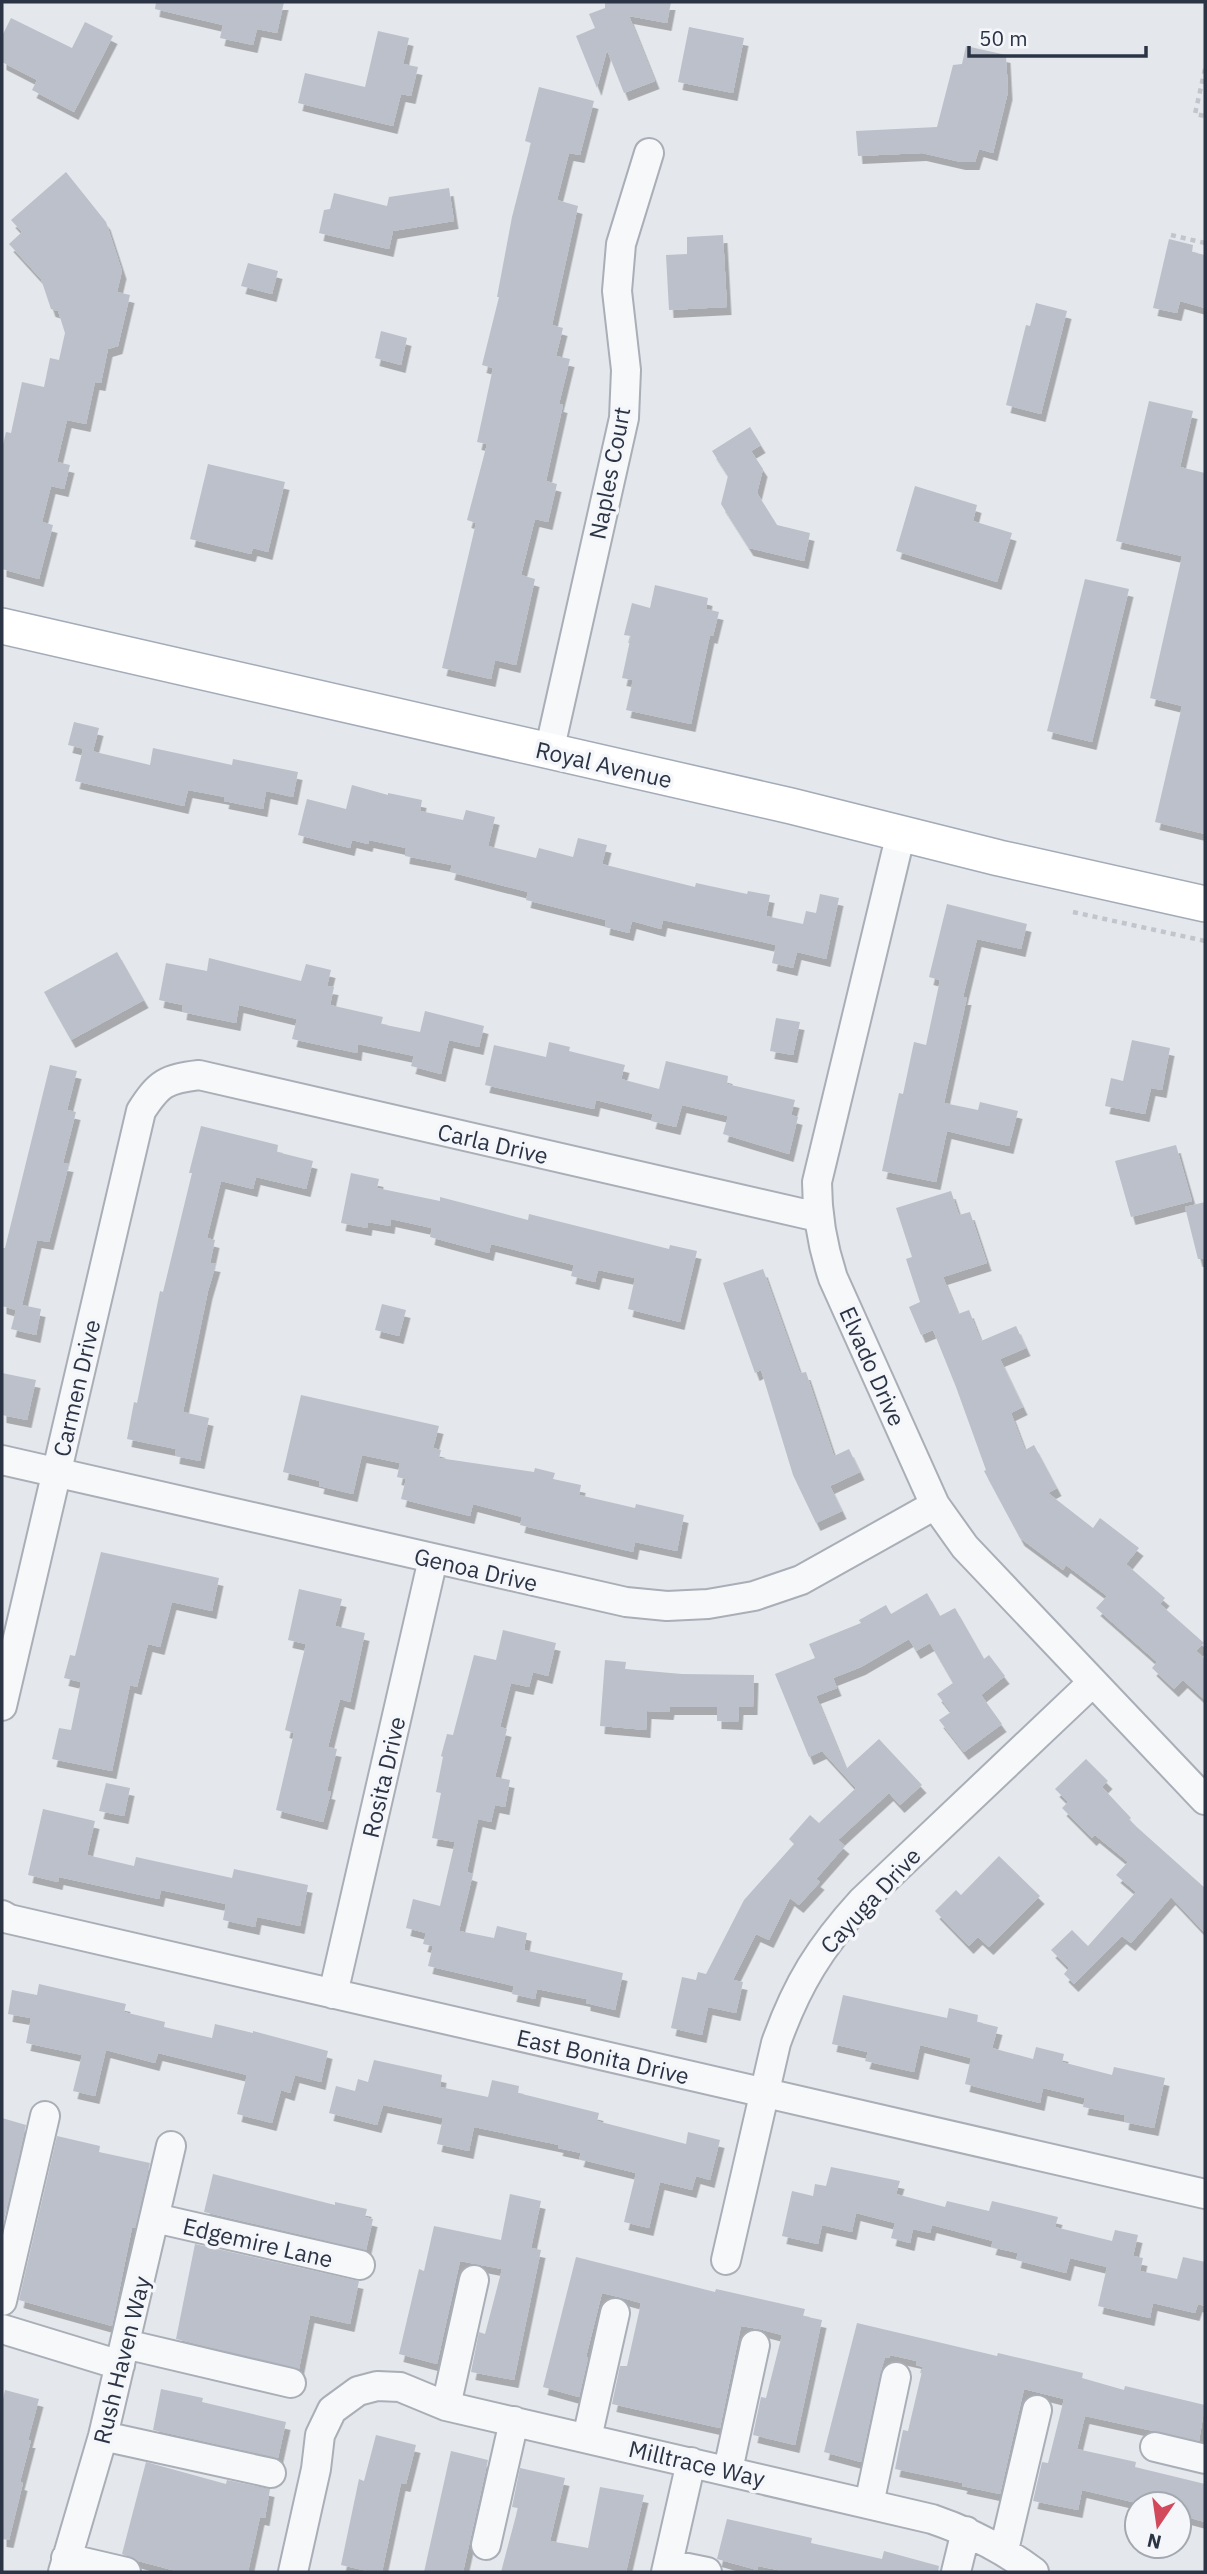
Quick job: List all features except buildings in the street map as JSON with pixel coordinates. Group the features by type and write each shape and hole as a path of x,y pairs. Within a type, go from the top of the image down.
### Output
{"main road":[{"name":"Royal Avenue","path":"2,626 1205,904"}],"street":[{"name":"Naples Court","path":"549,752 624,418 625,370 617,291 621,244 649,153"},
{"name":"Elvado Drive","path":"901,833 817,1182 817,1217 823,1247 833,1278 935,1505 965,1548 1205,1800"},
{"name":"Carla Drive","path":"170,1081 176,1077 199,1075 817,1217"},
{"name":"Carmen Drive","path":"2,1706 141,1111 154,1090 170,1081"},
{"name":"Genoa Drive","path":"2,1460 626,1602 667,1606 708,1604 754,1596 801,1580 935,1505"},
{"name":"Rosita Drive","path":"333,1994 433,1559"},
{"name":"Cayuga Drive","path":"726,2260 776,2043 788,2009 806,1973 833,1933 862,1901 1093,1682"},
{"name":"East Bonita Drive","path":"2,1915 9,1919 1205,2194"},
{"path":"2,2301 45,2116"},
{"name":"Rush Haven Way","path":"64,2565 103,2436 171,2146"},
{"name":"Edgemire Lane","path":"155,2218 360,2265"},
{"path":"446,2406 474,2280"},
{"path":"587,2438 615,2313"},
{"path":"2,2329 122,2355 291,2382"},
{"path":"727,2470 755,2345"},
{"path":"869,2504 896,2377"},
{"name":"Milltrace Way","path":"293,2572 316,2469 320,2435 332,2410 351,2394 377,2386 400,2388 446,2406 932,2519 966,2531 1004,2550 1034,2572"},
{"path":"1004,2550 1037,2410"},
{"path":"486,2544 514,2421"},
{"path":"103,2436 271,2473"},
{"path":"1155,2447 1205,2459"},
{"path":"691,2462 667,2568 707,2572"},
{"path":"956,2572 966,2531"},
{"path":"64,2565 126,2572"}],"path":[{"path":"1205,69 1195,114 1205,116"},
{"path":"1171,235 1205,243"},
{"path":"1073,912 1205,941"}]}
